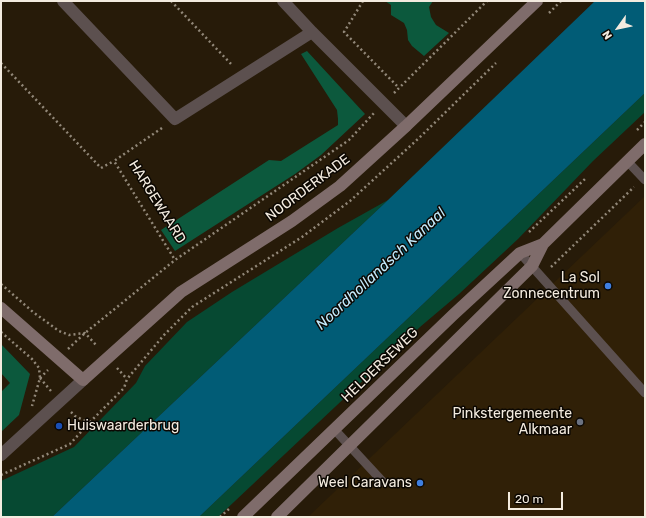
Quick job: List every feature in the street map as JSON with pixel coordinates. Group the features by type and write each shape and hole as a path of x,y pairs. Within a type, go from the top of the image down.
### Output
{"main road":[{"name":"NOORDERKADE","path":"82,380 181,292 292,221 340,186 406,126 536,1"},
{"name":"HELDERSEWEG","path":"277,517 350,447 532,266 544,244 645,144"},
{"name":"HELDERSEWEG","path":"243,517 453,315 520,253 544,244"},
{"path":"1,308 82,380"}],"street":[{"path":"63,1 175,119 312,32"},
{"path":"283,1 406,126"},
{"path":"1,455 82,380"}],"lane":[{"path":"627,161 645,180"},
{"path":"520,253 645,393"},
{"path":"334,430 383,482"}],"path":[{"path":"171,1 242,76"},
{"path":"362,1 344,32 399,88"},
{"name":"NOORDERKADE","path":"85,333 175,260 349,140 384,103 487,1"},
{"path":"1,62 101,168 114,161"},
{"name":"HARGEWAARD","path":"175,119 114,161 175,260"},
{"path":"1,284 33,312 59,331 69,335 85,333 127,379 124,388 70,444 1,475"},
{"path":"1,332 32,359 39,368 40,378"}],"shaded area":[{"path":"645,196 645,517 308,517"}],"green space":[{"path":"385,1 433,1 429,7 431,17 436,25 449,33 424,56 412,46 408,40 407,30 404,23 391,15 391,5"},
{"path":"307,51 365,114 321,155 295,174 175,251 161,230 269,160 281,161 338,125 337,110 301,54"},
{"path":"645,93 645,112 593,161 518,239 459,294 420,327 218,517 199,517"},
{"path":"388,200 52,517 1,517 1,481 74,447 136,383 145,366 187,322 232,292 338,228"},
{"path":"1,344 30,374 19,415 1,432 1,392 10,383 1,373"}],"water":[{"name":"Noordhollandsch Kanaal","path":"595,1 645,1 645,93 199,517 52,517 388,200"}],"place":[{"name":"La Sol Zonnecentrum","path":"608,286"},
{"name":"Pinkstergemeente Alkmaar","path":"580,422"},
{"name":"Huiswaarderbrug","path":"59,426"},
{"name":"Weel Caravans","path":"420,483"}]}
